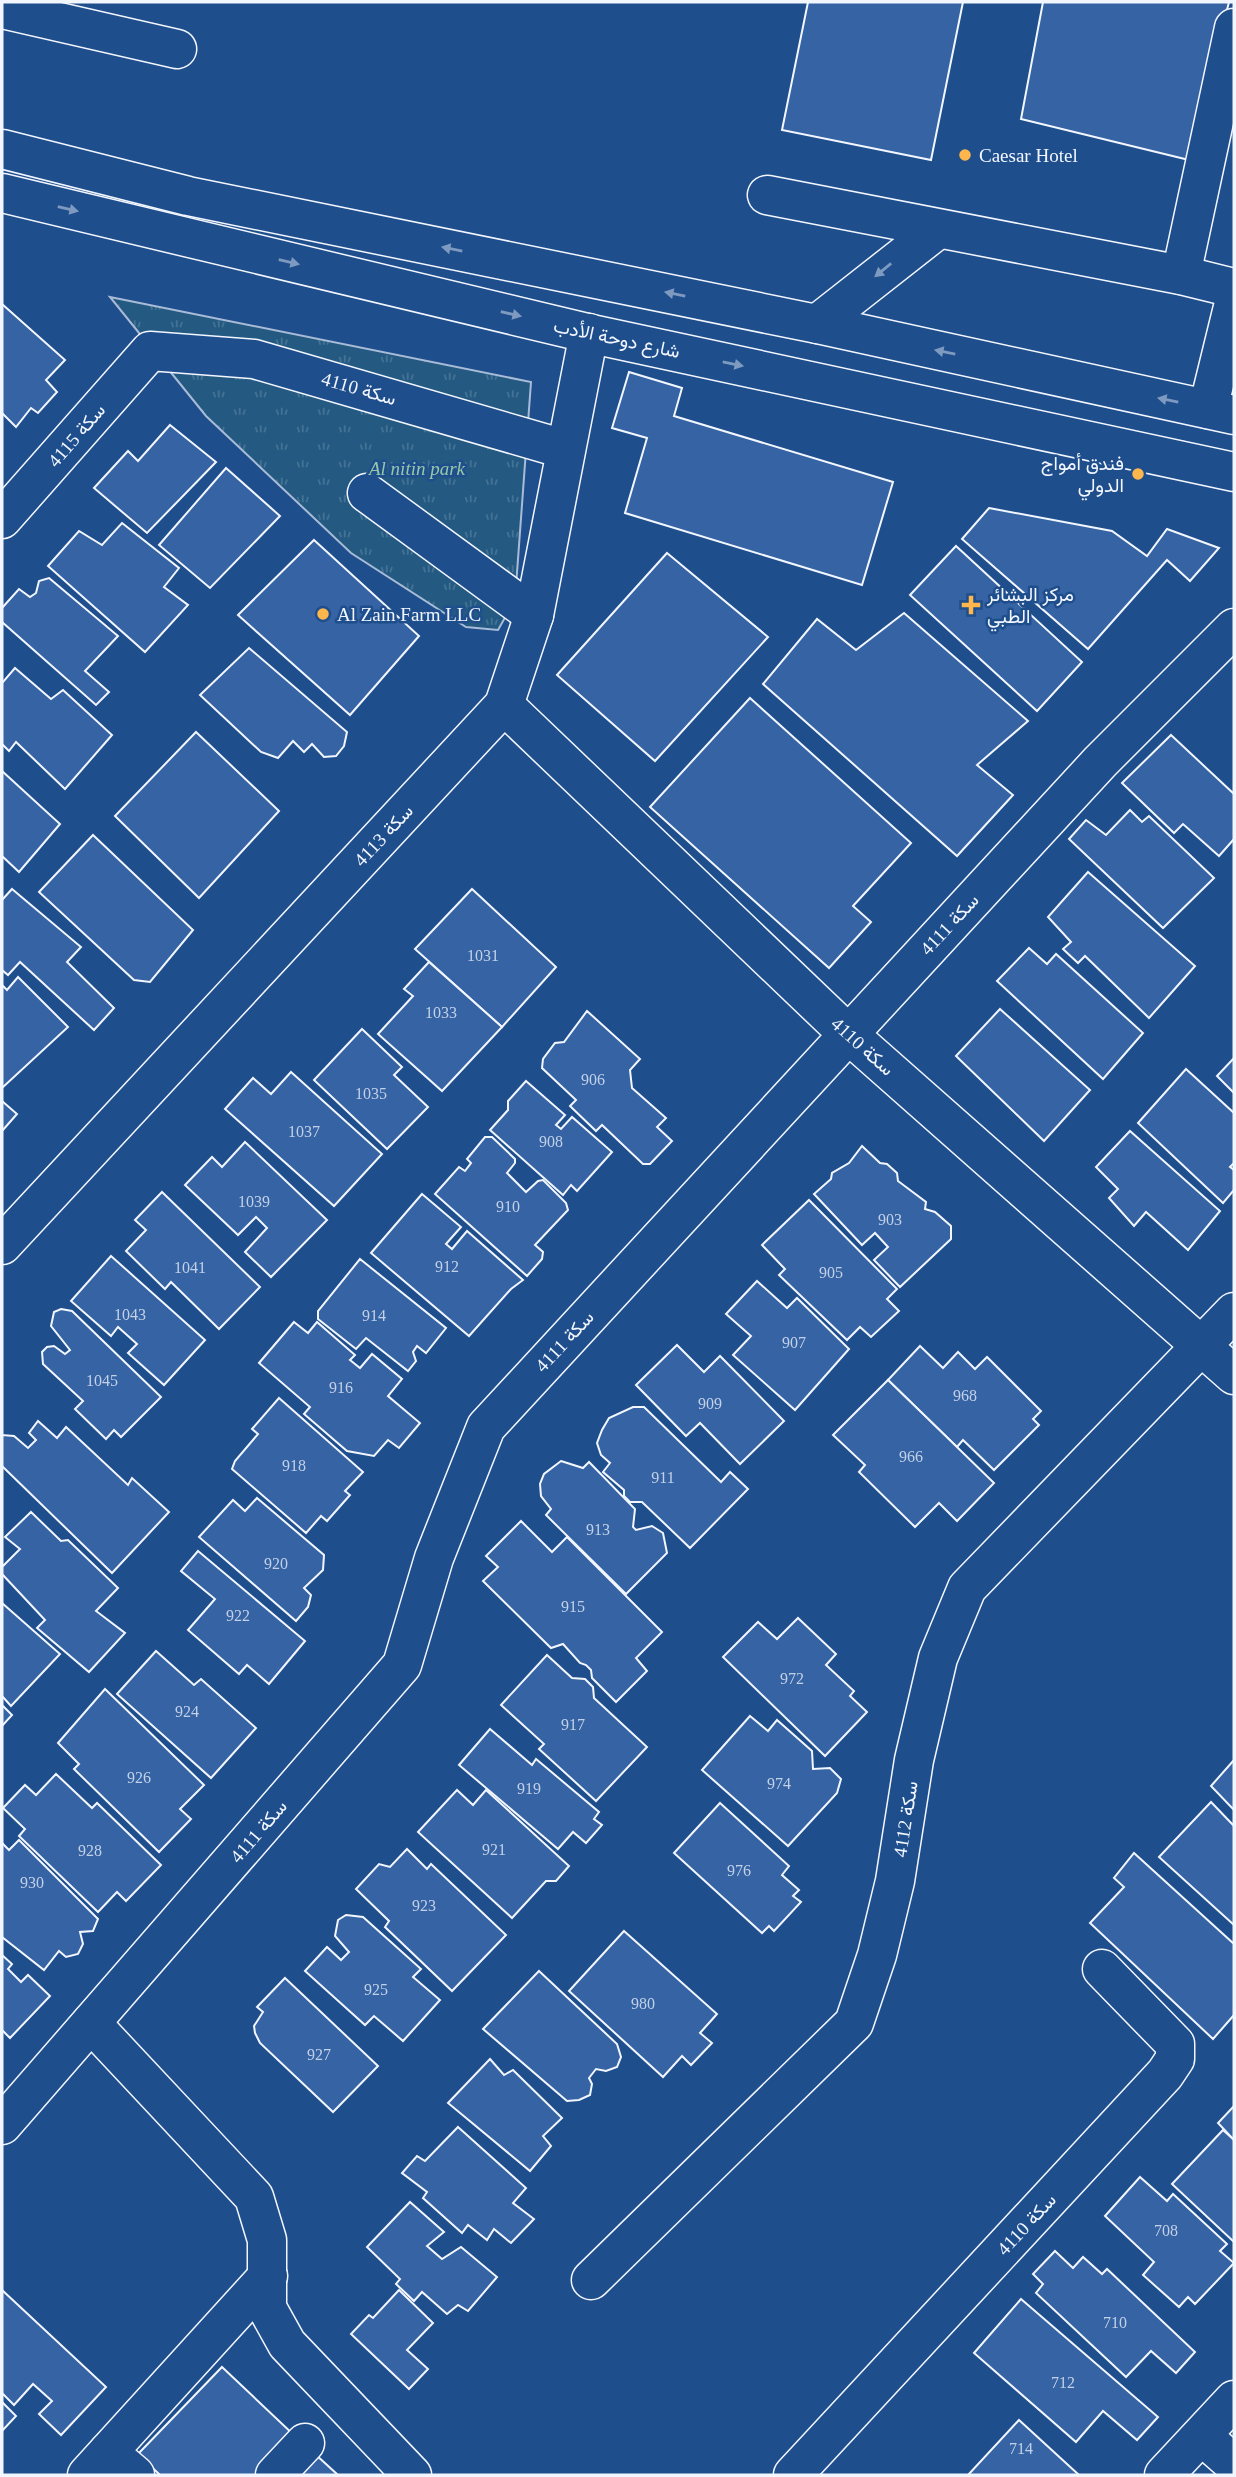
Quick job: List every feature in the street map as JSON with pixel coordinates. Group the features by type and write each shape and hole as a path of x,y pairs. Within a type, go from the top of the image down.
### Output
{"street":[{"path":"2,9 177,49"},
{"path":"1181,275 1234,28"},
{"path":"2,149 188,196 817,324 1221,412 1234,303"},
{"name":"شارع دوحة الأدب","path":"2,193 589,333 1234,471"},
{"path":"767,195 1181,275 1234,288"},
{"path":"817,324 938,229"},
{"name":"سكة 4113","path":"2,1245 504,705 534,615 564,449 589,333"},
{"name":"سكة 4110","path":"150,351 254,359 564,449"},
{"name":"سكة 4115","path":"2,519 150,351"},
{"path":"367,493 534,615"},
{"name":"سكة 4111","path":"2,2125 402,1665 434,1558 486,1427 1100,762 1234,628"},
{"name":"سكة 4110","path":"504,705 847,1033 1234,1375"},
{"name":"سكة 4112","path":"591,2280 854,2023 877,1955 895,1881 914,1760 937,1658 967,1588 1234,1312"},
{"name":"سكة 4110","path":"793,2475 1165,2074 1175,2059 1175,2045 1102,1969"},
{"path":"91,2023 254,2197 267,2240 267,2308 287,2344 412,2475"},
{"path":"110,2467 268,2276"},
{"path":"1164,2475 1234,2400"},
{"path":"1202,2436 1234,2464"},
{"path":"275,2475 306,2443"}],"green space":[{"name":"Al nitin park","path":"110,297 531,382 515,600 498,630 466,627 351,553 206,416"}],"building":[{"path":"808,2 963,2 931,160 782,130"},
{"path":"1043,2 1229,2 1189,160 1021,119"},
{"path":"2,304 65,360 46,380 57,392 38,413 31,408 16,427 2,413"},
{"path":"629,372 682,388 674,416 893,482 862,585 625,513 647,438 612,428"},
{"path":"170,425 216,462 147,533 94,488 128,451 138,461"},
{"path":"226,468 280,516 210,588 159,545"},
{"path":"989,508 1112,531 1147,556 1167,529 1219,548 1190,581 1167,560 1088,649 962,539"},
{"path":"122,523 179,568 164,587 188,605 145,652 48,566 79,531 102,545"},
{"path":"314,540 419,636 350,715 238,615"},
{"path":"956,546 1082,662 1037,711 910,595"},
{"path":"667,553 768,637 655,761 557,675"},
{"path":"49,578 118,636 85,671 109,692 96,705 2,622 2,608 19,589 30,597 36,593 39,581"},
{"path":"904,613 1028,721 977,765 1013,795 957,856 763,684 817,619 856,650"},
{"path":"249,648 347,732 344,746 336,756 324,757 312,744 304,752 293,741 278,758 261,752 200,695"},
{"path":"15,668 51,699 63,690 112,735 65,789 16,742 9,751 2,744 2,683"},
{"path":"750,698 911,843 853,906 871,922 829,968 650,807"},
{"path":"196,732 279,811 199,898 115,816"},
{"path":"1171,735 1234,794 1234,839 1219,856 1183,824 1174,833 1122,783"},
{"path":"2,771 60,824 19,872 2,856"},
{"path":"1130,810 1142,822 1149,816 1214,878 1163,928 1069,839 1086,820 1106,835"},
{"path":"93,835 193,930 150,982 134,980 39,892"},
{"path":"1088,872 1195,966 1149,1018 1085,956 1078,963 1063,949 1071,942 1048,917"},
{"path":"12,889 81,947 67,962 114,1008 94,1030 20,962 8,975 2,970 2,900"},
{"path":"472,889 556,967 502,1027 415,949"},
{"path":"1029,948 1047,964 1056,954 1143,1033 1103,1079 997,981"},
{"path":"429,962 502,1027 442,1091 378,1034 413,996 404,989"},
{"path":"18,977 68,1027 2,1088 2,985 7,990"},
{"path":"1000,1009 1090,1090 1044,1141 956,1056"},
{"path":"587,1011 640,1059 630,1070 632,1088 666,1118 657,1127 672,1141 650,1164 643,1164 602,1125 596,1131 570,1106 576,1100 542,1068 543,1059 555,1043 564,1042"},
{"path":"362,1029 402,1067 394,1075 428,1107 387,1149 314,1080"},
{"path":"1234,1058 1234,1093 1217,1076"},
{"path":"1186,1069 1234,1113 1234,1163 1230,1167 1234,1170 1234,1190 1223,1203 1138,1123"},
{"path":"291,1072 382,1154 334,1206 225,1109 253,1078 271,1094"},
{"path":"526,1081 565,1115 556,1125 561,1129 572,1117 612,1152 577,1191 571,1185 563,1195 490,1130 508,1110 508,1101"},
{"path":"2,1101 17,1114 2,1131"},
{"path":"1130,1131 1220,1211 1188,1250 1146,1212 1134,1226 1109,1198 1118,1189 1096,1167"},
{"path":"485,1137 492,1137 515,1159 507,1173 526,1192 543,1180 566,1203 568,1210 535,1245 543,1252 542,1259 527,1276 435,1194 459,1167 465,1171 471,1163 467,1159"},
{"path":"245,1142 327,1220 271,1277 245,1252 267,1228 256,1217 238,1235 185,1185 212,1157 222,1167"},
{"path":"862,1146 880,1163 887,1164 897,1173 898,1181 926,1202 925,1209 935,1212 951,1226 951,1239 900,1287 874,1260 888,1247 875,1233 862,1245 814,1194 831,1179 832,1173 849,1163"},
{"path":"162,1192 260,1287 219,1329 171,1282 165,1289 126,1251 146,1230 135,1220"},
{"path":"422,1194 461,1227 446,1244 452,1249 467,1231 523,1280 511,1289 469,1336 371,1253"},
{"path":"809,1200 897,1289 887,1299 899,1311 871,1337 860,1327 847,1340 779,1275 785,1269 762,1245"},
{"path":"111,1256 205,1340 164,1385 128,1353 137,1344 118,1327 111,1336 71,1301"},
{"path":"360,1259 446,1328 426,1353 417,1346 413,1352 416,1361 408,1371 366,1338 356,1349 318,1319 318,1311"},
{"path":"757,1281 787,1308 797,1298 849,1349 795,1410 733,1355 751,1336 726,1314"},
{"path":"61,1309 72,1311 161,1397 121,1437 114,1430 106,1439 75,1409 83,1401 43,1364 42,1352 47,1347 54,1346 65,1354 70,1350 51,1326 54,1312"},
{"path":"294,1322 308,1333 317,1322 355,1355 350,1360 360,1368 372,1354 402,1379 388,1396 420,1423 399,1448 388,1440 374,1456 347,1451 304,1414 310,1407 259,1363"},
{"path":"677,1345 704,1372 720,1356 784,1421 740,1464 700,1423 686,1436 636,1385"},
{"path":"920,1346 943,1368 958,1352 975,1369 987,1357 1041,1411 1033,1419 1039,1425 994,1470 963,1440 957,1447 888,1380"},
{"path":"888,1380 994,1483 957,1521 939,1503 915,1527 859,1472 865,1465 833,1435"},
{"path":"279,1398 363,1472 345,1491 350,1495 327,1521 321,1516 306,1533 232,1469 235,1461 258,1434 252,1429"},
{"path":"633,1407 644,1407 721,1482 730,1472 748,1489 690,1548 642,1502 630,1502 624,1496 624,1490 603,1472 610,1463 601,1455 597,1443 602,1430 609,1418"},
{"path":"38,1421 57,1438 66,1427 128,1485 132,1478 169,1512 112,1573 2,1466 2,1435 14,1436 28,1448 36,1440 29,1433"},
{"path":"561,1461 583,1468 589,1462 635,1509 633,1527 636,1530 652,1526 663,1533 667,1553 626,1594 546,1515 551,1509 541,1496 540,1484 544,1474"},
{"path":"257,1498 324,1555 323,1570 304,1588 311,1595 308,1607 296,1621 199,1537 233,1500 245,1511"},
{"path":"31,1512 61,1541 68,1540 118,1588 96,1611 125,1633 89,1672 37,1628 45,1620 2,1574 2,1567 20,1549 5,1537"},
{"path":"521,1521 552,1552 567,1537 662,1632 636,1658 647,1671 616,1702 592,1678 591,1670 580,1663 563,1644 551,1648 483,1581 498,1567 486,1556"},
{"path":"198,1551 305,1641 269,1684 247,1665 239,1674 188,1630 215,1599 181,1571"},
{"path":"2,1603 60,1654 11,1706 2,1696"},
{"path":"798,1618 836,1654 826,1665 854,1691 850,1696 867,1712 825,1756 723,1657 758,1622 777,1639"},
{"path":"156,1651 194,1685 201,1679 256,1728 211,1778 117,1694"},
{"path":"547,1655 572,1678 585,1679 593,1687 594,1698 647,1747 596,1801 539,1749 544,1744 501,1705"},
{"path":"105,1689 204,1785 180,1809 191,1819 159,1852 74,1769 79,1764 58,1743"},
{"path":"2,1705 12,1715 2,1726"},
{"path":"750,1716 768,1731 777,1720 812,1751 813,1769 830,1768 841,1779 837,1793 788,1846 702,1770"},
{"path":"490,1729 532,1765 536,1759 599,1812 594,1819 602,1825 586,1843 573,1832 558,1849 459,1765"},
{"path":"1234,1760 1234,1810 1211,1786"},
{"path":"56,1774 92,1808 97,1803 161,1865 126,1901 117,1892 98,1912 19,1836 25,1829 3,1808 25,1785 36,1795"},
{"path":"457,1790 473,1805 486,1790 569,1866 556,1881 546,1881 512,1918 418,1832"},
{"path":"1211,1802 1234,1826 1234,1925 1159,1857"},
{"path":"720,1803 789,1866 782,1875 799,1890 793,1896 801,1902 774,1931 769,1926 762,1933 674,1853"},
{"path":"19,1840 98,1919 93,1931 80,1932 83,1944 78,1954 66,1957 59,1951 44,1970 2,1937 2,1843 9,1850"},
{"path":"407,1849 427,1869 431,1864 506,1935 452,1991 385,1927 389,1921 356,1889 379,1864 390,1867"},
{"path":"1134,1853 1234,1944 1234,2015 1213,2039 1090,1923 1124,1887 1114,1878"},
{"path":"346,1915 363,1917 421,1969 413,1977 440,2000 403,2041 374,2016 365,2025 305,1971 327,1947 341,1960 349,1952 335,1936 338,1920"},
{"path":"624,1931 717,2014 700,2033 712,2043 691,2065 682,2056 663,2077 569,1991"},
{"path":"2,1955 12,1964 8,1969 21,1982 28,1975 50,1996 10,2038 2,2030"},
{"path":"539,1971 617,2044 621,2057 617,2067 606,2071 596,2069 589,2078 592,2084 590,2095 579,2100 567,2101 483,2029"},
{"path":"285,1978 378,2066 333,2112 260,2043 255,2033 254,2026 263,2012 257,2007"},
{"path":"490,2059 504,2075 513,2070 562,2118 543,2136 551,2146 530,2171 448,2103"},
{"path":"1234,2106 1234,2140 1218,2123"},
{"path":"458,2127 526,2188 513,2203 534,2219 511,2243 494,2229 487,2240 468,2225 462,2233 423,2198 427,2192 402,2173 417,2156 425,2161"},
{"path":"1223,2130 1234,2140 1234,2242 1172,2184"},
{"path":"1140,2177 1167,2201 1173,2194 1227,2244 1220,2251 1234,2263 1195,2304 1188,2297 1179,2307 1143,2275 1154,2262 1105,2216"},
{"path":"410,2202 444,2232 427,2246 442,2259 461,2247 497,2277 468,2311 458,2305 447,2314 422,2292 414,2301 396,2284 400,2279 367,2247"},
{"path":"1055,2251 1073,2268 1083,2257 1102,2274 1107,2269 1195,2352 1176,2373 1151,2351 1126,2377 1036,2293 1043,2284 1033,2274"},
{"path":"2,2290 106,2387 61,2435 39,2414 52,2401 33,2384 14,2405 2,2393"},
{"path":"399,2290 433,2323 407,2350 428,2369 409,2389 351,2334 369,2315 373,2318"},
{"path":"1021,2299 1158,2417 1137,2440 1103,2411 1076,2442 974,2353"},
{"path":"222,2367 296,2437 260,2475 160,2475 138,2454"},
{"path":"2,2402 16,2416 2,2431"},
{"path":"1019,2420 1079,2475 968,2475"},
{"path":"315,2454 338,2475 295,2475"}],"place":[{"name":"Caesar Hotel","path":"965,155"},
{"name":"فندق أمواج الدولي","path":"1138,474"},
{"name":"مركز البشائر الطبي","path":"971,605"},
{"name":"Al Zain Farm LLC","path":"323,614"}]}
